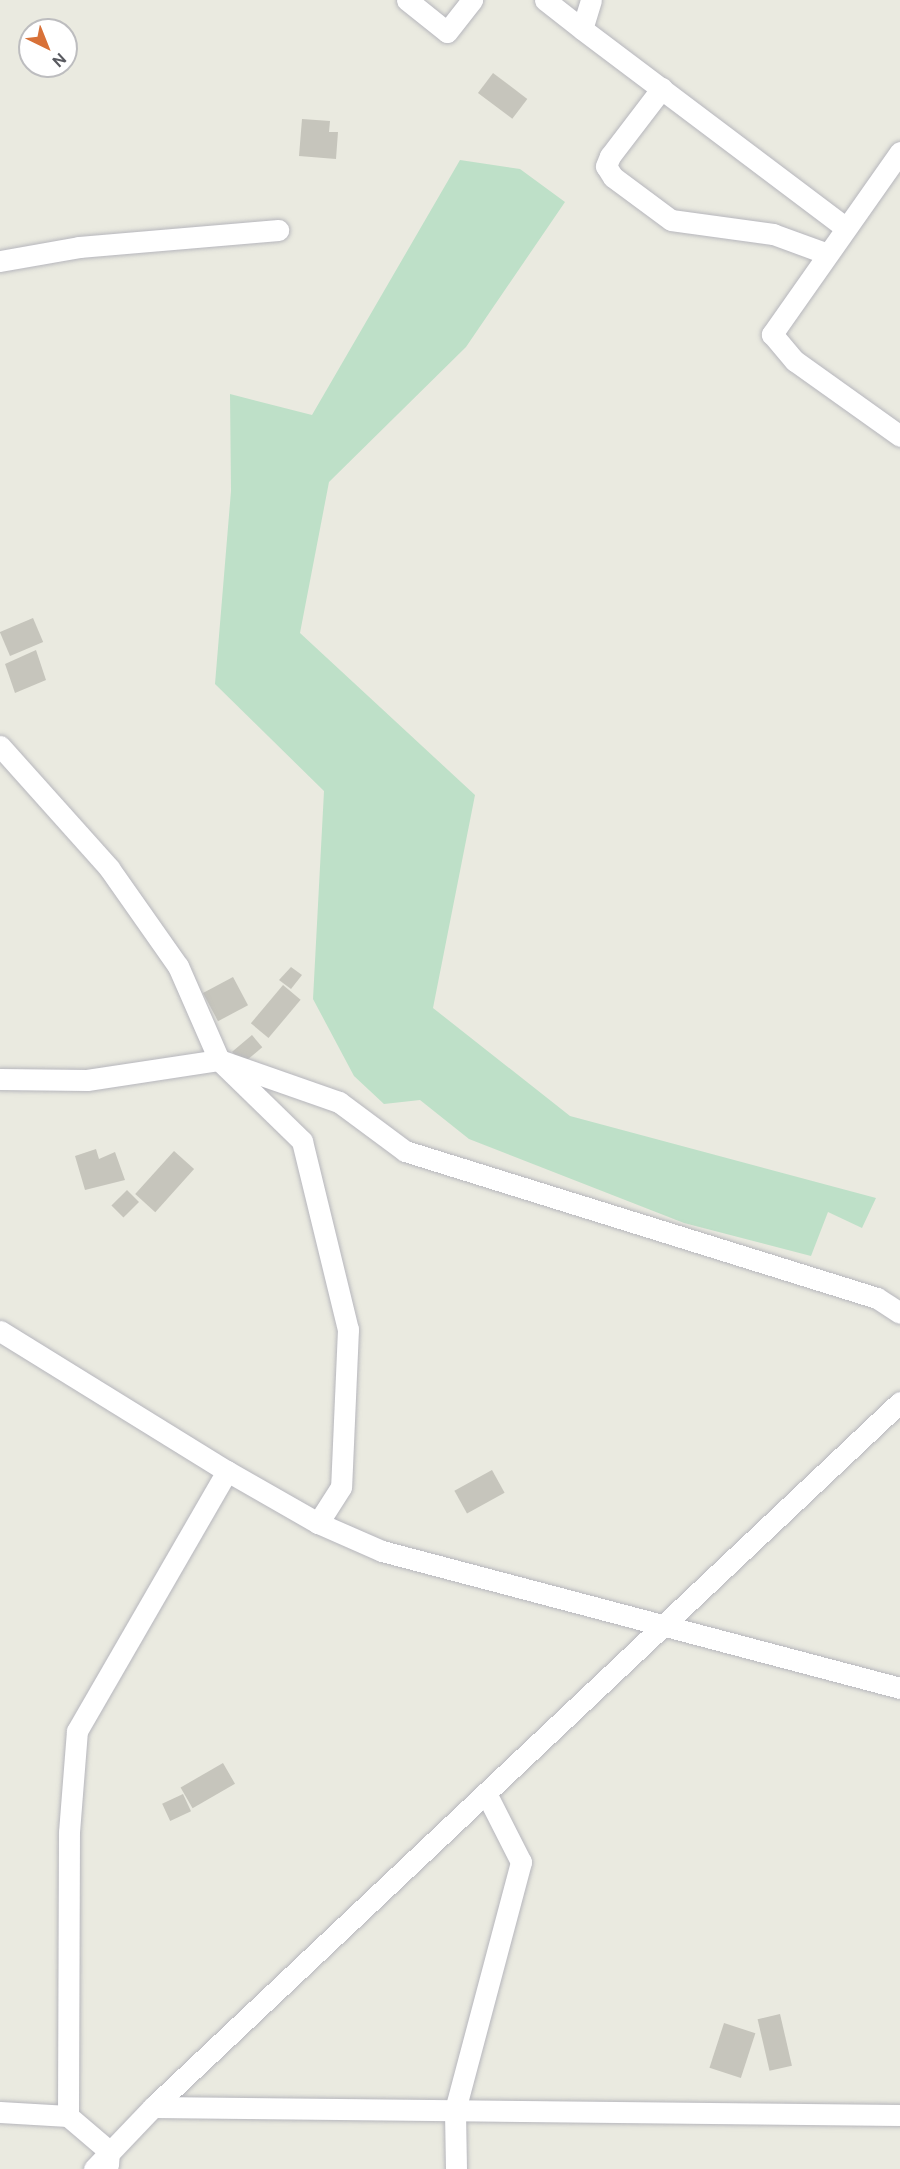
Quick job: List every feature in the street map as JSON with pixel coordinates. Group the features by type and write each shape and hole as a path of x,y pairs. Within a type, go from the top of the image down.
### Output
{"street":[{"path":"407,0 447,32 472,0"},
{"path":"545,0 845,227"},
{"path":"582,29 591,0"},
{"path":"662,88 610,156 606,166 613,177 671,220 773,234 825,253"},
{"path":"900,152 779,319 773,341 900,436"},
{"path":"0,261 79,247 278,230"},
{"path":"0,746 109,868 178,966 219,1060 302,1141 348,1329 341,1487 318,1523"},
{"path":"0,1079 87,1080 219,1060 339,1102 405,1151 877,1298 900,1313"},
{"path":"0,1331 227,1471 318,1523 382,1551 900,1688"},
{"path":"94,2169 108,2160 153,2107 488,1797 668,1627 900,1402"},
{"path":"108,2160 68,2116 69,1832 77,1731 227,1471"},
{"path":"456,2169 455,2110 521,1862 488,1797"},
{"path":"153,2107 900,2115"},
{"path":"0,2112 68,2116"}],"green space":[{"path":"460,160 520,169 565,202 466,347 329,482 300,633 475,795 433,1008 570,1116 876,1198 862,1228 828,1212 811,1256 684,1223 469,1139 420,1100 384,1104 354,1076 313,999 324,791 215,684 231,491 230,394 312,415"}],"building":[{"path":"493,73 527,99 512,119 478,93"},
{"path":"302,119 330,121 329,132 338,132 336,159 299,156"},
{"path":"33,618 43,642 10,656 0,632"},
{"path":"36,650 46,680 15,693 5,664"},
{"path":"291,967 302,975 291,989 279,980"},
{"path":"233,977 248,1005 218,1021 203,993"},
{"path":"283,985 301,1000 268,1038 251,1023"},
{"path":"252,1035 262,1047 242,1064 232,1052"},
{"path":"96,1149 99,1159 115,1152 125,1180 85,1190 75,1156"},
{"path":"174,1151 194,1169 155,1212 135,1194"},
{"path":"127,1190 139,1202 123,1218 111,1206"},
{"path":"492,1470 505,1493 467,1514 454,1491"},
{"path":"223,1763 235,1784 193,1808 181,1788"},
{"path":"183,1794 191,1811 170,1821 162,1804"},
{"path":"780,2014 792,2066 770,2071 758,2019"},
{"path":"724,2023 755,2033 741,2078 709,2068"}]}
